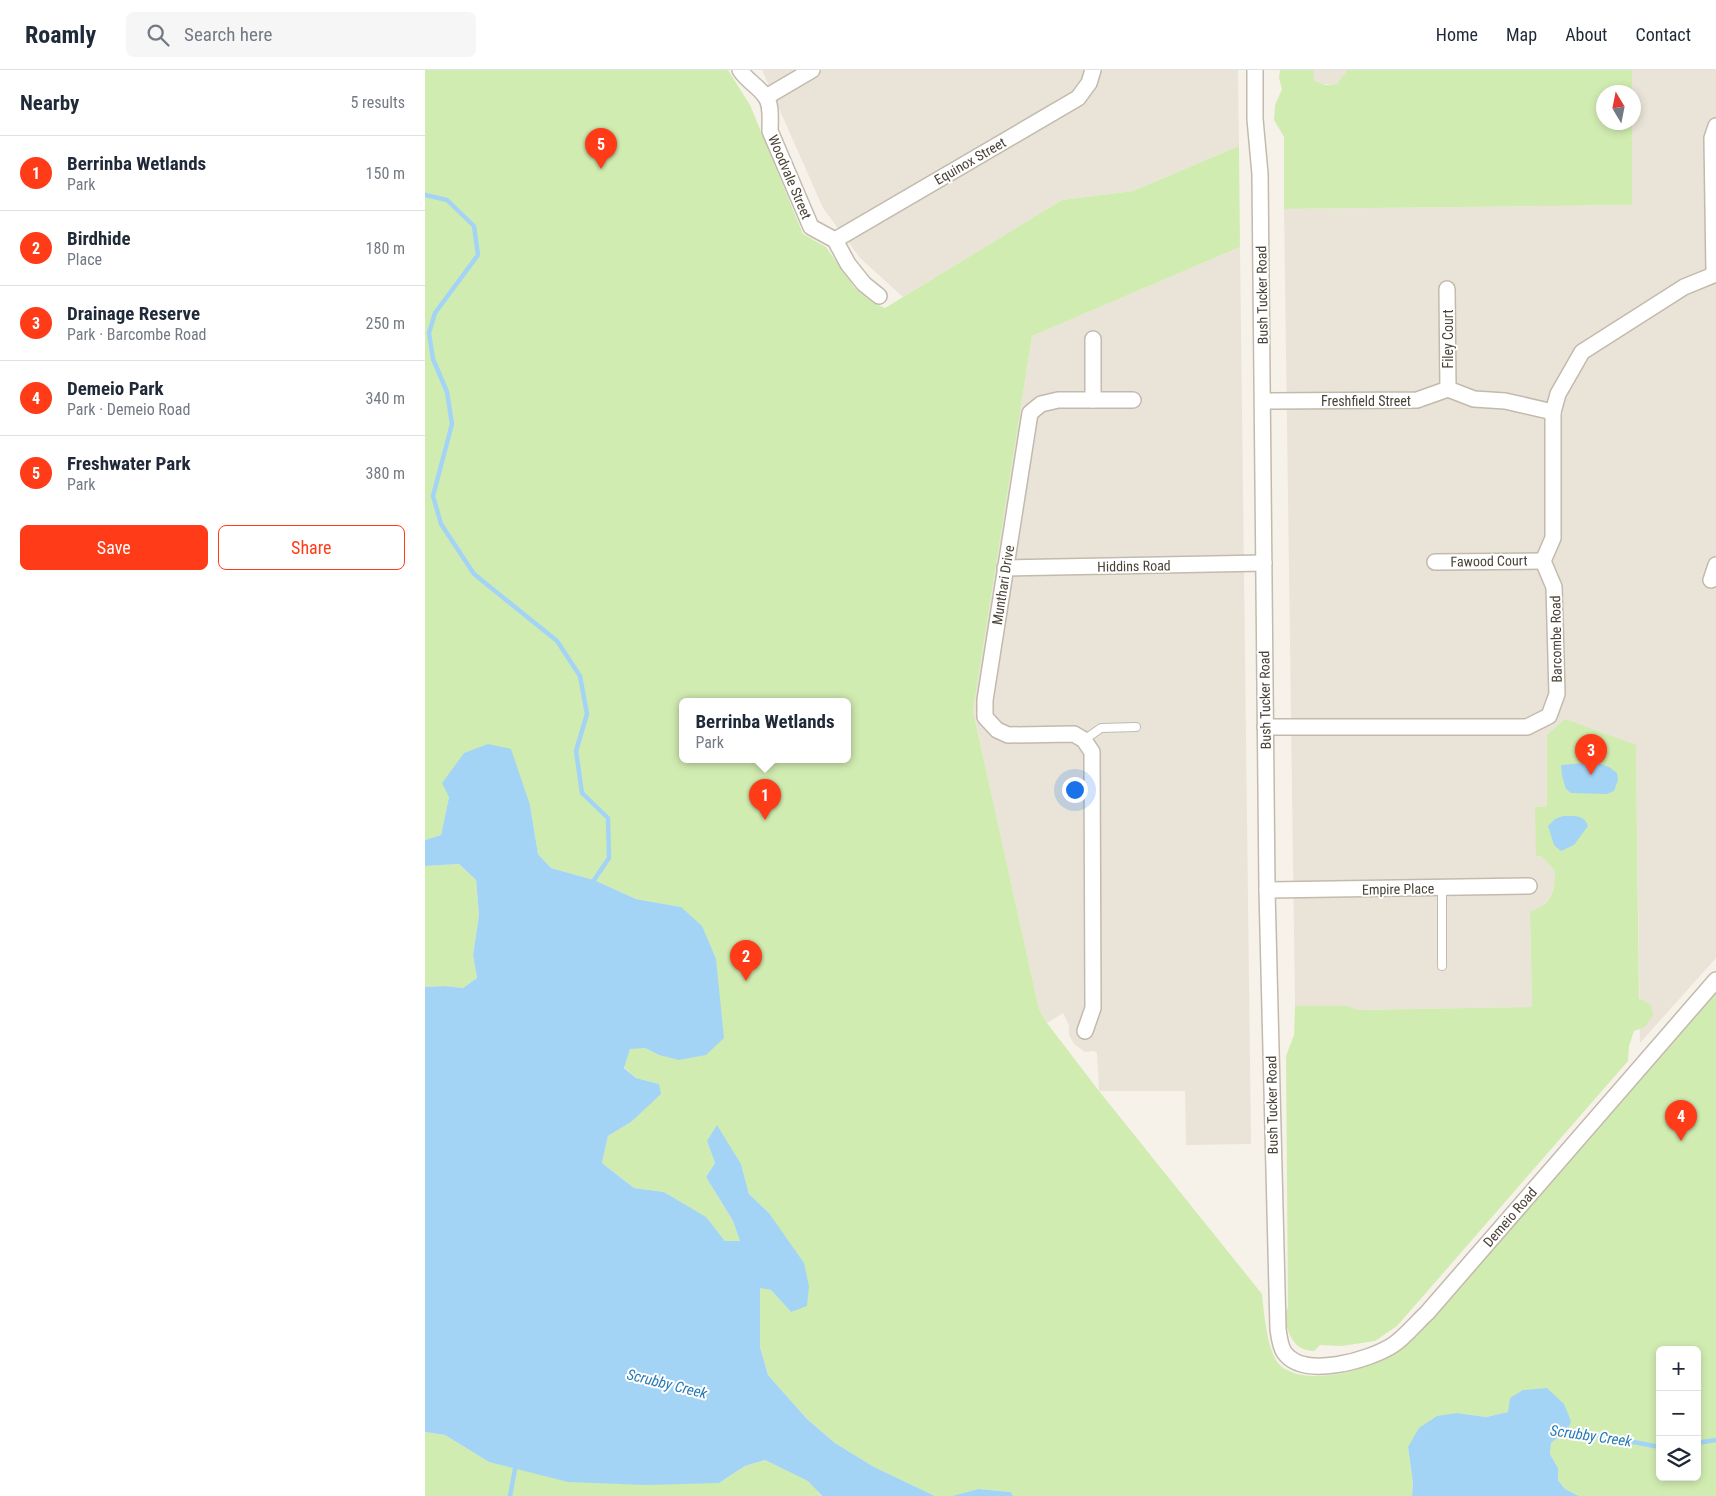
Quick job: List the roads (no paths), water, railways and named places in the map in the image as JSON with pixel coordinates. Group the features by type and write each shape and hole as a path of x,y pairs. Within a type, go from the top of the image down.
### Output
{"street":[{"path":"740,70 751,84 766,97 812,70"},
{"name":"Equinox Street","path":"835,240 1078,98 1089,83 1093,70"},
{"name":"Bush Tucker Road","path":"1255,70 1255,119 1260,174 1267,890 1277,1329"},
{"name":"Woodvale Street","path":"766,97 770,113 771,131 811,227 835,240"},
{"path":"1543,561 1553,538 1553,412 1558,394 1583,352 1684,287 1715,274 1712,138 1716,126"},
{"path":"835,240 864,284 879,296"},
{"name":"Filey Court","path":"1447,289 1448,388"},
{"path":"1093,339 1093,400"},
{"path":"1448,388 1474,399 1505,401 1553,412"},
{"name":"Freshfield Street","path":"1263,402 1417,400 1448,388"},
{"name":"Munthari Drive","path":"1084,740 1074,734 1008,735 997,730 985,717 985,700 1030,414 1041,404 1057,400 1133,400"},
{"name":"Fawood Court","path":"1435,562 1543,561"},
{"name":"Barcombe Road","path":"1265,727 1527,726 1549,716 1557,694 1554,587 1543,561"},
{"name":"Hiddins Road","path":"1005,568 1264,563"},
{"path":"1711,580 1716,565"},
{"path":"1084,740 1091,752 1093,1008 1085,1031"},
{"name":"Empire Place","path":"1267,890 1529,886"},
{"name":"Demeio Road","path":"1277,1329 1284,1351 1293,1360 1317,1366 1358,1361 1395,1344 1427,1313 1716,980"}],"lane":[{"path":"1084,740 1101,728 1136,727"},
{"path":"1442,888 1442,966"}],"water":[{"path":"488,744 511,749 530,805 538,854 551,868 594,880 636,899 681,907 702,926 716,959 724,1038 706,1055 679,1060 659,1055 645,1048 630,1049 624,1068 636,1078 659,1084 661,1094 631,1122 608,1136 602,1163 634,1188 664,1192 706,1217 725,1241 740,1241 733,1221 706,1177 715,1163 707,1141 717,1125 741,1164 749,1194 769,1213 804,1263 809,1286 807,1306 791,1312 771,1290 760,1288 760,1347 768,1375 807,1419 835,1443 874,1467 935,1496 822,1496 808,1481 765,1460 745,1466 719,1483 646,1485 568,1482 489,1462 445,1435 425,1432 425,987 463,988 477,978 473,955 479,915 476,880 459,864 425,866 425,840 441,835 449,797 442,783 464,753"},
{"path":"1596,762 1609,767 1617,773 1618,780 1614,791 1607,794 1571,793 1566,789 1561,765"},
{"path":"1563,816 1575,816 1584,819 1588,826 1574,845 1561,851 1554,845 1548,826 1555,819"},
{"path":"1547,1388 1564,1404 1571,1421 1568,1429 1551,1443 1550,1454 1558,1468 1558,1480 1565,1489 1579,1496 1412,1496 1413,1483 1408,1447 1419,1428 1437,1416 1457,1413 1486,1417 1508,1412 1510,1398 1523,1390"},
{"path":"978,1489 1011,1492 1013,1496 952,1496"}],"waterway":[{"path":"425,195 447,200 474,226 478,255 435,313 429,333 433,359 447,392 452,424 433,496 441,524 474,574 557,641 580,676 587,714 576,751 582,793 608,818 609,858 594,880"},
{"name":"Scrubby Creek","path":"1563,1429 1656,1446"},
{"name":"Scrubby Creek","path":"1701,1442 1716,1440"},
{"path":"510,1496 515,1469"}],"place":[{"name":"Freshwater Park","path":"601,169"},
{"name":"Drainage Reserve","path":"1591,775"},
{"name":"Berrinba Wetlands","path":"765,820"},
{"name":"Birdhide","path":"746,981"},
{"name":"Demeio Park","path":"1681,1141"}]}
